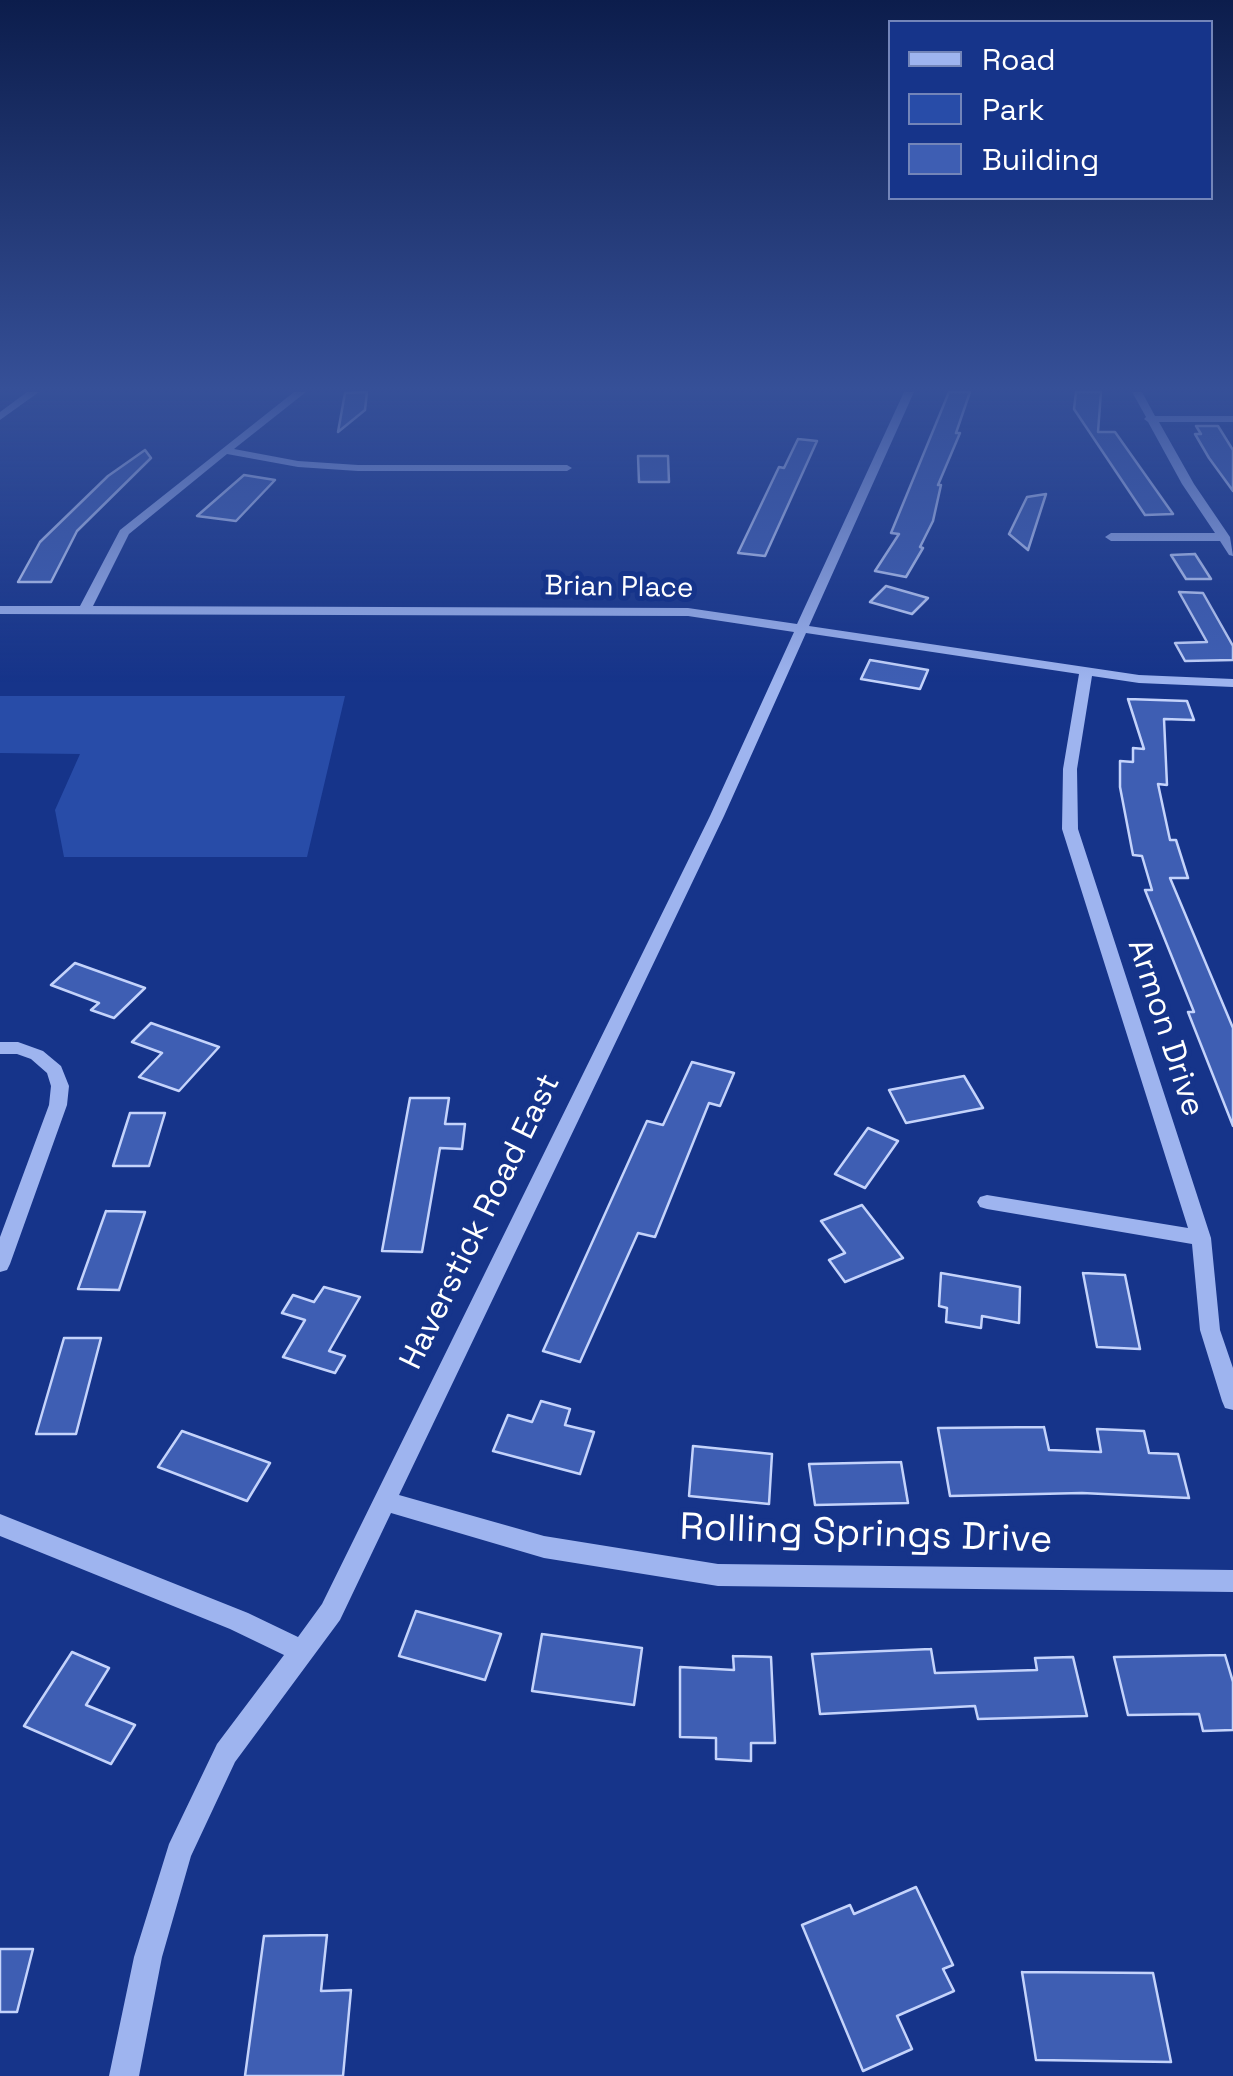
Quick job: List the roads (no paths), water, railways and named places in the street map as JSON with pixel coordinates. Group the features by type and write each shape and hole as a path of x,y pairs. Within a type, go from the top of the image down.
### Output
{"street":[{"path":"84,610 124,532 174,489"},
{"name":"Haverstick Road East","path":"124,2076 148,1957 178,1853 226,1753 331,1612 805,629 866,489"},
{"path":"1193,489 1233,552"},
{"path":"1111,537 1224,537"},
{"name":"Brian Place","path":"0,610 688,612 1139,680 1233,683"},
{"name":"Armon Drive","path":"1086,671 1070,769 1070,829 1200,1238 1210,1330 1233,1401"},
{"path":"0,1048 18,1048 37,1055 56,1070 60,1086 58,1105 0,1264"},
{"path":"987,1202 1200,1238"},
{"name":"Rolling Springs Drive","path":"384,1501 544,1548 718,1575 1233,1580"},
{"path":"0,1524 239,1621 303,1652"}]}
